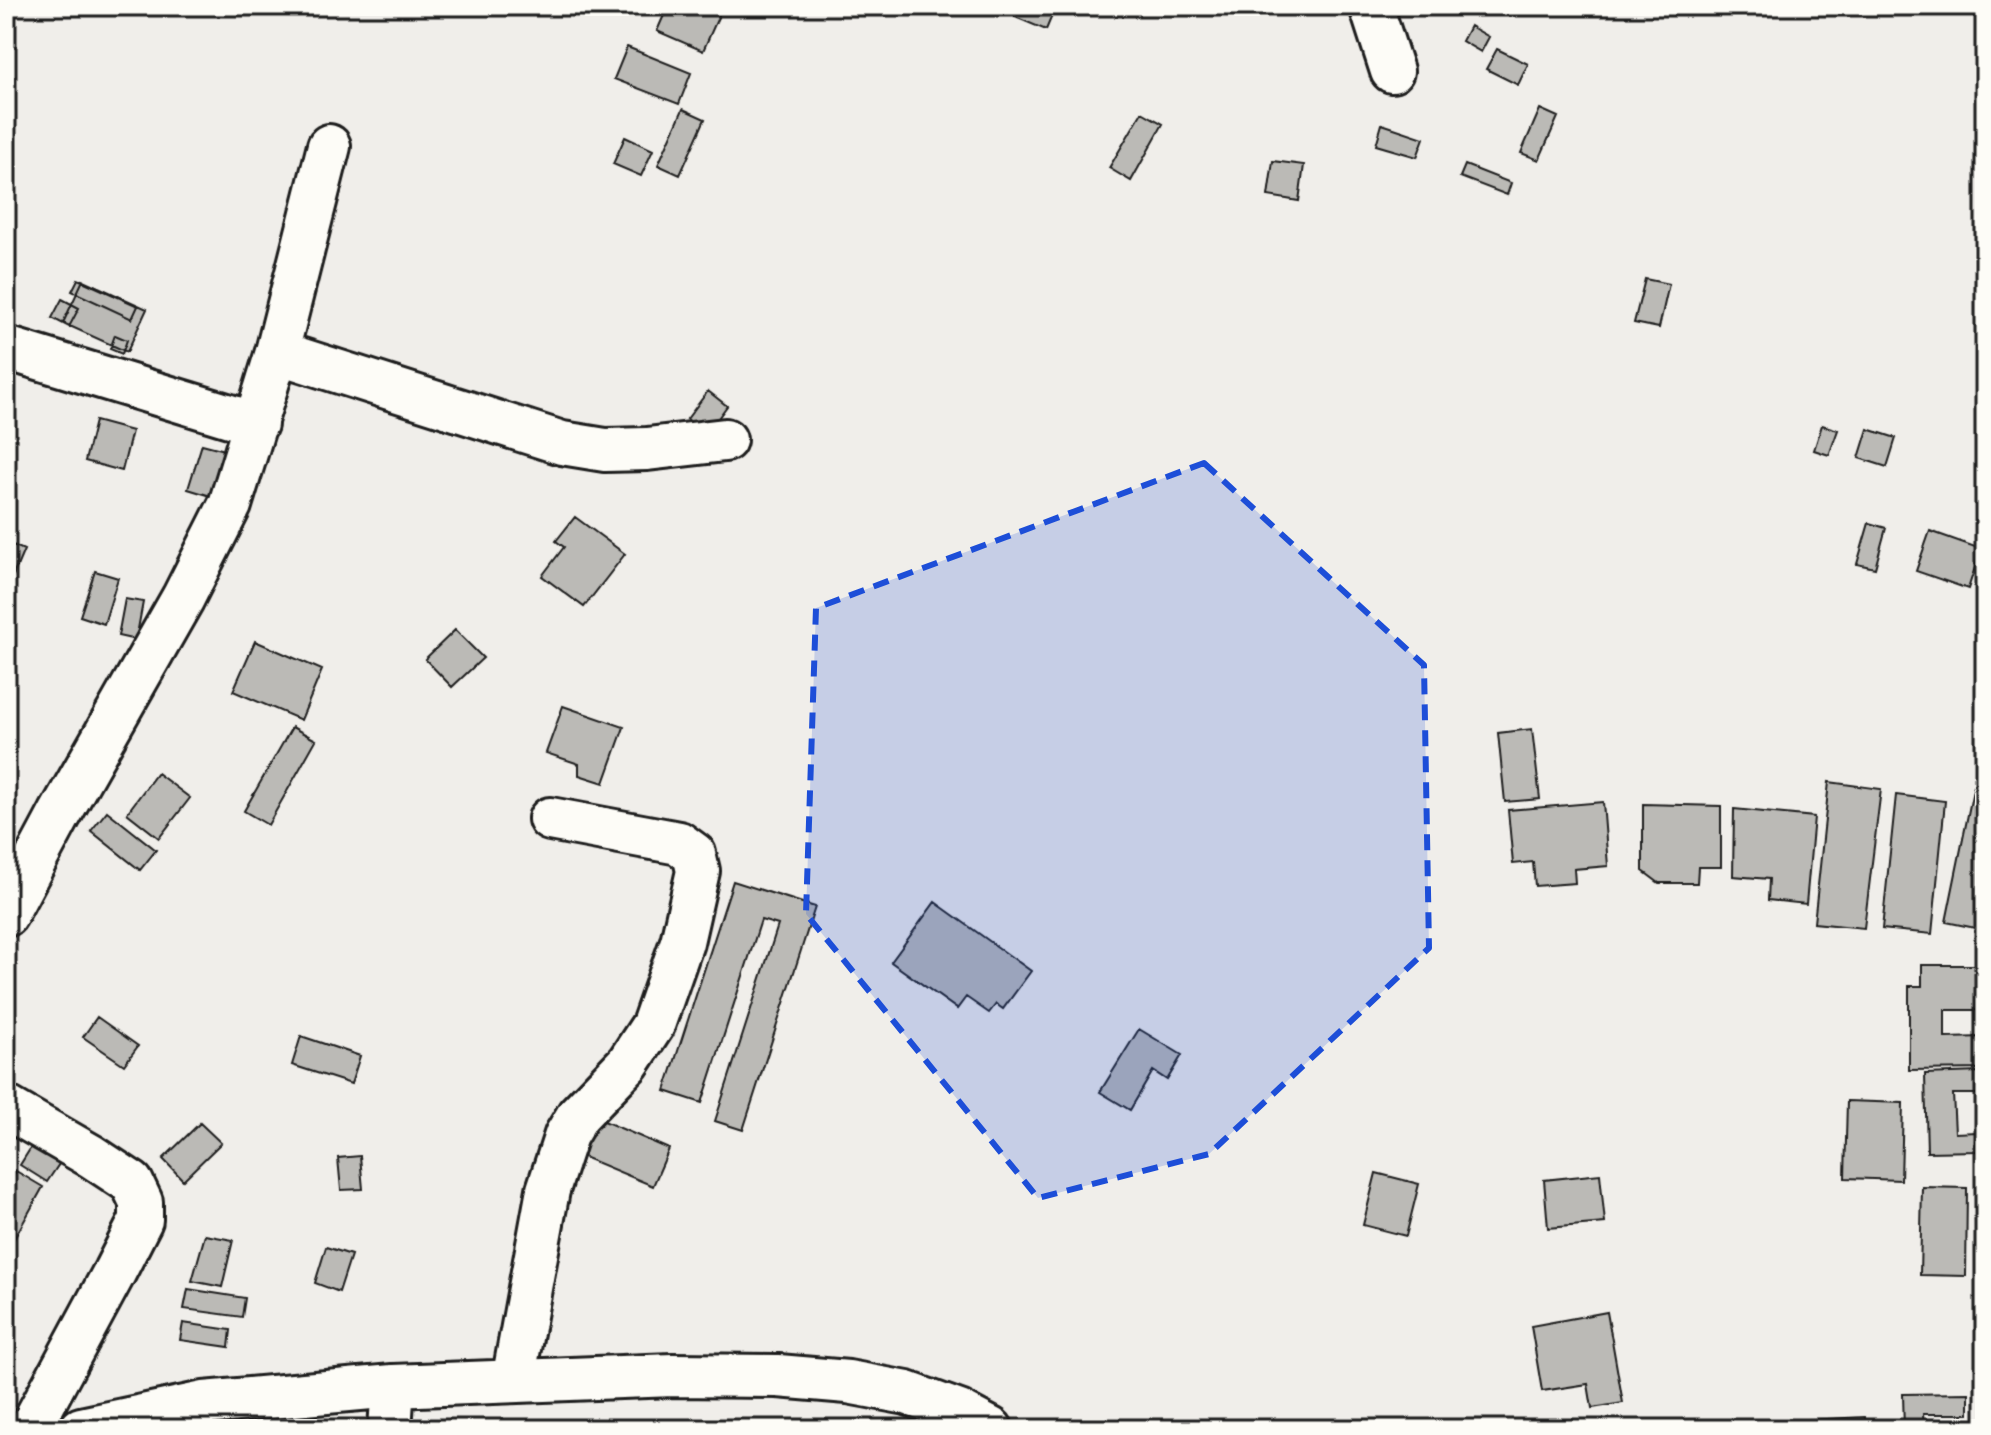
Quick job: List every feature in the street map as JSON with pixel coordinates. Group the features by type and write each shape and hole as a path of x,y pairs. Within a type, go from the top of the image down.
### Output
{"street":[{"path":"1371,6 1392,71"},
{"path":"6,915 183,598 230,505 277,352 329,146"},
{"path":"6,348 256,424"},
{"path":"277,352 562,443 605,450 647,449 725,440"},
{"path":"513,1381 548,1190 566,1135 578,1115 628,1063 653,1025 682,942 698,871 694,854 679,843 550,819"},
{"path":"6,1107 132,1183 141,1202 141,1220 30,1429"},
{"path":"81,1429 204,1403 393,1386 673,1375 778,1376 848,1382 907,1393 959,1412 991,1429"},
{"path":"390,1429 393,1386"}],"highlighted area":[{"path":"1204,463 1424,665 1429,948 1209,1154 1038,1198 806,914 816,608"}],"building":[{"path":"668,6 723,6 703,51 657,31"},
{"path":"1019,6 1056,6 1046,30 1015,17"},
{"path":"1470,26 1489,37 1481,52 1462,41"},
{"path":"627,47 691,73 679,104 614,79"},
{"path":"1497,49 1528,64 1518,85 1486,69"},
{"path":"683,109 705,119 680,175 658,165"},
{"path":"1540,109 1558,117 1539,160 1521,153"},
{"path":"1142,112 1163,124 1131,181 1109,168"},
{"path":"1382,124 1424,138 1417,157 1376,145"},
{"path":"625,137 653,150 641,176 613,164"},
{"path":"1273,161 1304,165 1299,201 1268,196"},
{"path":"1465,165 1511,183 1507,195 1460,177"},
{"path":"78,279 138,306 132,319 72,291"},
{"path":"1645,279 1669,284 1659,328 1634,323"},
{"path":"83,280 147,309 127,352 63,323"},
{"path":"62,299 79,308 69,327 52,318"},
{"path":"115,335 127,340 122,354 110,349"},
{"path":"708,391 727,406 707,433 687,419"},
{"path":"95,421 132,431 122,471 85,461"},
{"path":"1822,425 1838,430 1829,455 1814,450"},
{"path":"1868,429 1896,438 1887,467 1859,458"},
{"path":"202,444 225,450 211,496 188,489"},
{"path":"575,517 625,554 584,607 542,576 564,547 556,541"},
{"path":"1869,523 1886,528 1875,568 1857,564"},
{"path":"1930,531 1981,549 1968,589 1916,571"},
{"path":"6,542 24,550 10,583 6,582"},
{"path":"95,571 118,578 104,624 80,616"},
{"path":"125,599 143,602 136,640 118,636"},
{"path":"455,630 483,658 452,687 425,659"},
{"path":"255,641 322,670 301,720 233,691"},
{"path":"563,706 624,727 604,783 579,775 579,764 546,753"},
{"path":"292,727 316,740 268,825 244,811"},
{"path":"1532,729 1540,799 1505,802 1498,733"},
{"path":"157,773 190,798 159,838 127,813"},
{"path":"1829,782 1881,789 1864,928 1814,923"},
{"path":"1974,785 1985,787 1985,868 1982,884 1985,885 1985,930 1946,922"},
{"path":"1896,795 1945,801 1932,934 1882,929"},
{"path":"1603,802 1608,866 1574,869 1575,883 1535,886 1533,862 1513,864 1508,810"},
{"path":"1643,804 1721,806 1721,867 1698,867 1697,883 1659,883 1643,871"},
{"path":"1734,809 1814,817 1806,904 1768,900 1769,879 1733,876"},
{"path":"107,811 156,850 140,870 91,831"},
{"path":"733,881 815,907 743,1130 715,1121 778,925 761,920 702,1103 665,1091"},
{"path":"935,902 1031,971 1003,1009 996,1004 989,1013 966,997 957,1009 891,962"},
{"path":"1922,965 1985,965 1985,1010 1945,1010 1945,1038 1985,1037 1985,1069 1909,1070 1909,986 1922,986"},
{"path":"97,1017 138,1046 124,1065 83,1037"},
{"path":"1139,1029 1182,1055 1167,1080 1153,1071 1130,1110 1100,1092"},
{"path":"301,1036 360,1056 351,1084 292,1065"},
{"path":"1979,1072 1980,1094 1953,1094 1955,1133 1976,1132 1977,1151 1927,1152 1925,1074"},
{"path":"1847,1101 1903,1103 1901,1180 1845,1178"},
{"path":"597,1118 669,1149 653,1186 581,1156"},
{"path":"200,1123 221,1143 183,1180 163,1159"},
{"path":"35,1141 63,1158 47,1182 20,1165"},
{"path":"360,1156 363,1189 341,1190 338,1158"},
{"path":"16,1171 43,1187 14,1239 6,1235 6,1188"},
{"path":"1376,1173 1419,1184 1406,1236 1363,1225"},
{"path":"1600,1174 1605,1223 1548,1228 1544,1180"},
{"path":"1922,1187 1967,1188 1966,1276 1920,1275"},
{"path":"205,1235 233,1240 222,1287 192,1281"},
{"path":"326,1247 351,1255 339,1292 315,1283"},
{"path":"188,1289 245,1298 242,1317 184,1309"},
{"path":"1607,1312 1623,1403 1592,1408 1588,1384 1542,1391 1531,1326"},
{"path":"183,1323 231,1330 229,1347 180,1340"},
{"path":"1969,1393 1969,1414 1923,1414 1924,1429 1904,1429 1903,1394"},
{"path":"1865,1417 1866,1429 1808,1429 1807,1420"}]}
